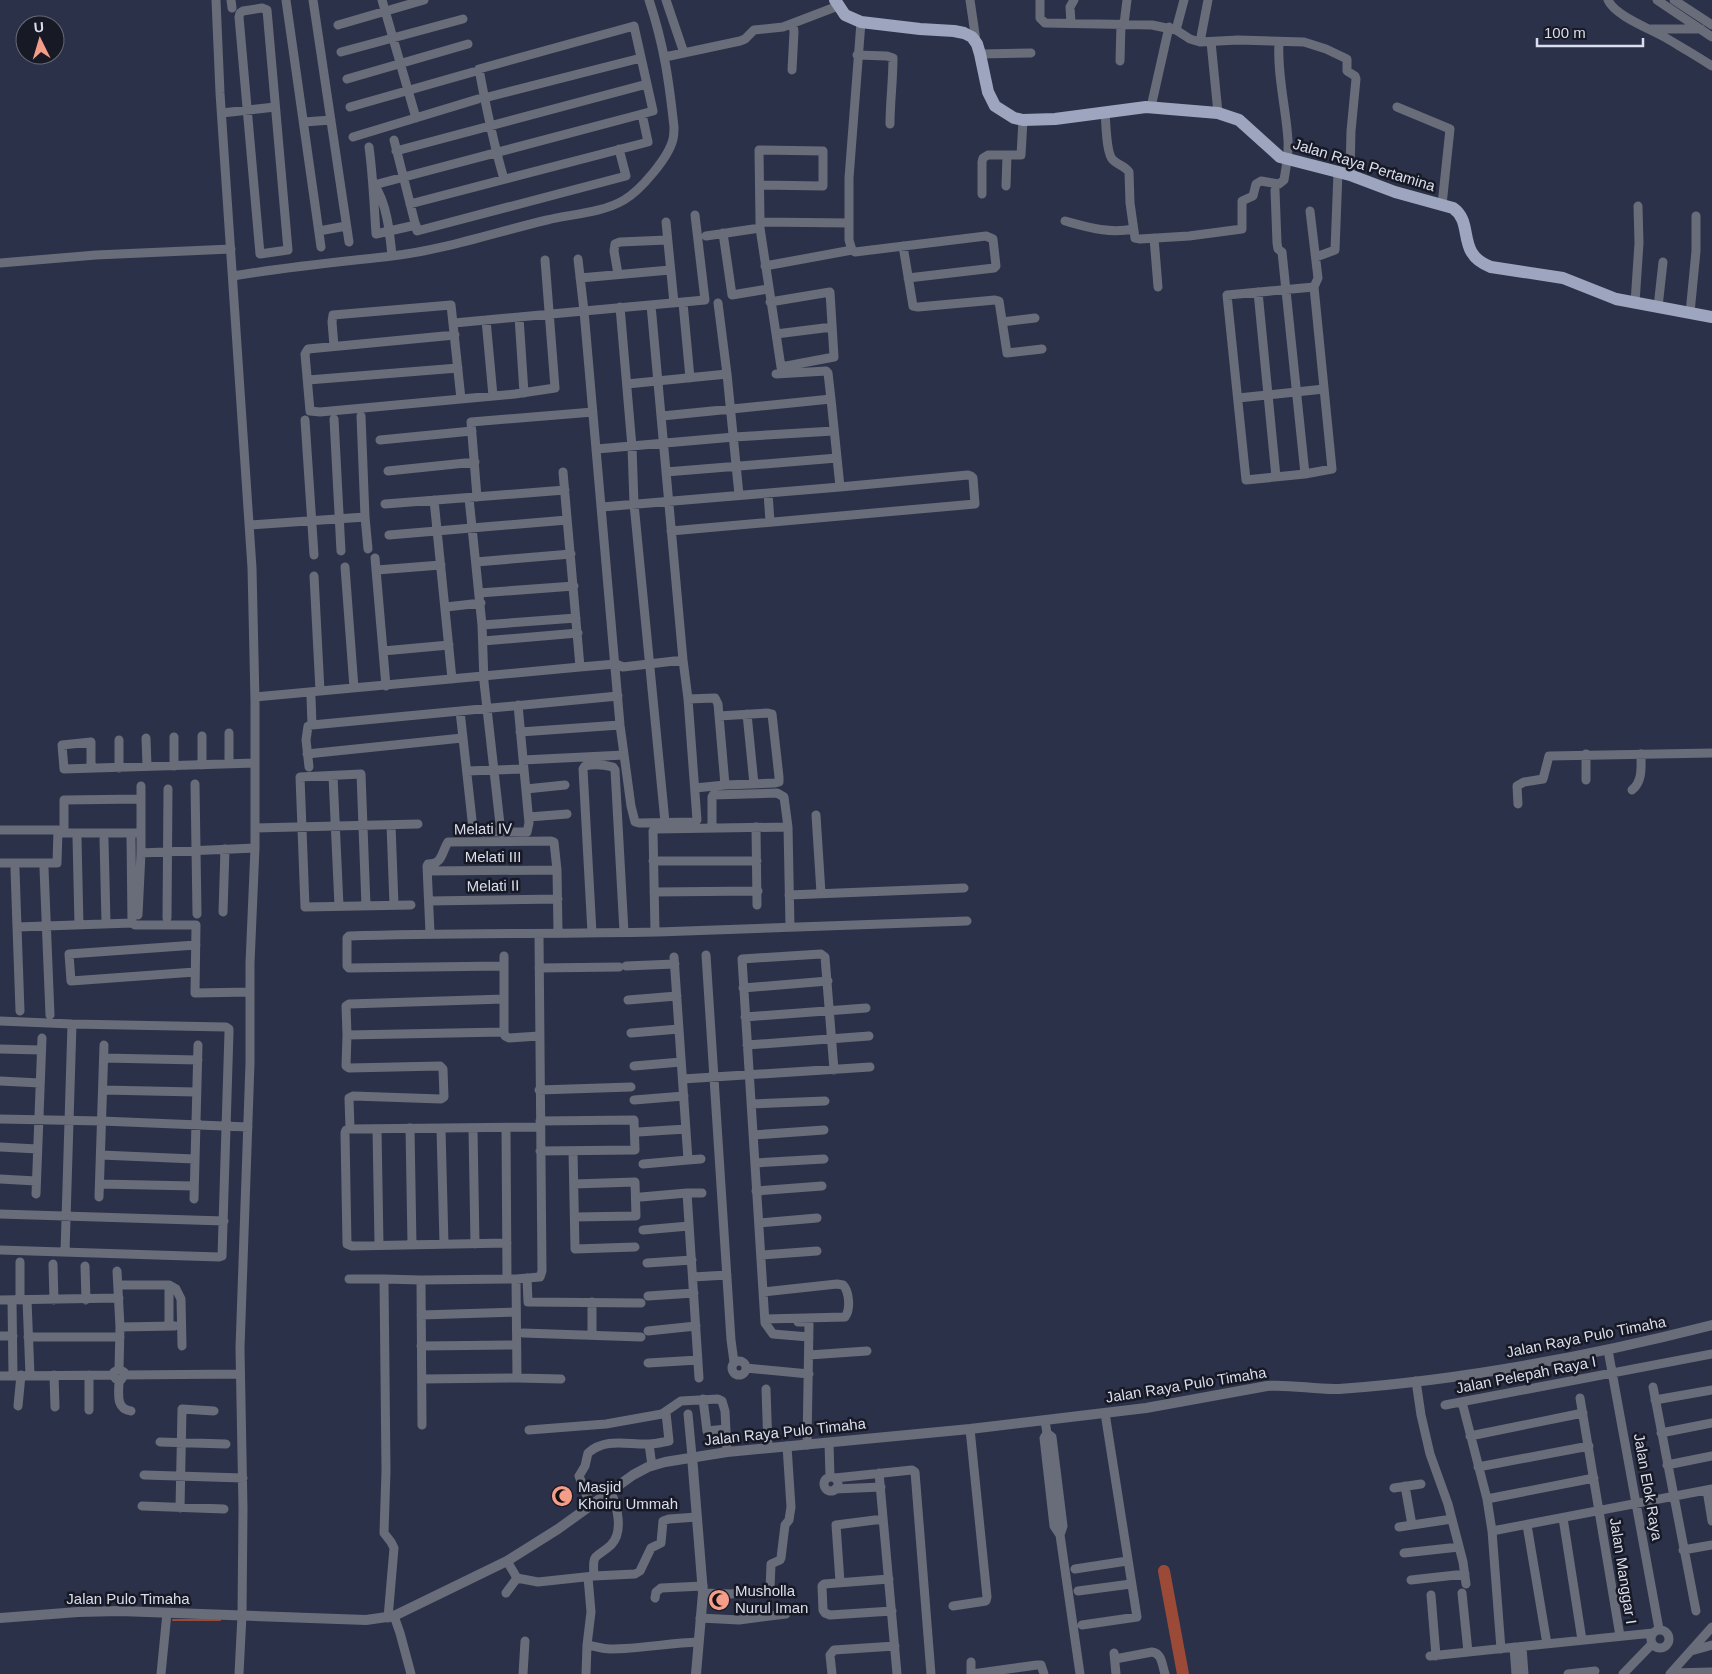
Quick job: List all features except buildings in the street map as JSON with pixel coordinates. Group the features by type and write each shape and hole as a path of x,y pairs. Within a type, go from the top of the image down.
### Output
{"main road":[{"path":"837,3 849,18 861,22 920,29 954,30 972,37 979,49"},
{"name":"Jalan Raya Pertamina","path":"979,49 988,92 994,106 1014,118 1023,120 1055,119 1120,109 1151,107 1218,112 1239,120 1250,128 1274,153 1442,205 1459,212 1471,252 1483,264 1563,278 1616,299 1635,304 1712,317"}],"street":[{"path":"216,0 252,568 255,699 255,848 250,992 250,1063 246,1224 240,1323 242,1615 239,1674"},
{"path":"286,0 321,247"},
{"path":"313,0 349,242"},
{"path":"382,0 416,118"},
{"path":"338,25 424,0"},
{"path":"649,0 660,33 675,54"},
{"path":"233,276 392,256 455,244 550,219 611,207 625,200 639,189 656,168 673,139 675,54 666,0"},
{"path":"970,0 979,49 1031,53"},
{"path":"1040,0 1040,18 1046,23 1152,25 1172,28 1190,39 1200,42 1238,40 1304,42 1326,49 1347,59 1347,71 1355,76 1356,80 1335,250 1316,257"},
{"path":"1071,23 1070,7 1074,0"},
{"path":"1120,61 1122,24 1127,0"},
{"path":"1151,107 1172,28 1184,0"},
{"path":"1200,42 1208,0"},
{"path":"1608,0 1616,9 1712,66"},
{"path":"1658,0 1712,37"},
{"path":"1674,0 1712,25"},
{"path":"675,54 740,41 758,28 776,28 793,24 837,3"},
{"path":"262,8 267,10 288,250 260,254 247,111 239,17 242,11 262,8"},
{"path":"341,52 463,19"},
{"path":"852,250 849,240 849,178 861,22"},
{"path":"792,70 793,24"},
{"path":"374,185 496,153 653,111 634,26 479,69 481,98 496,153 504,179"},
{"path":"1649,29 1712,29"},
{"path":"1211,42 1218,112"},
{"path":"1105,112 1110,155 1114,161 1129,172 1132,229 1136,239 1189,236 1242,229 1242,201 1253,196 1256,184 1259,182 1279,184 1284,181 1288,158 1288,140 1278,56 1279,42"},
{"path":"347,79 468,44"},
{"path":"857,55 893,58 890,124"},
{"path":"353,137 481,98 641,58"},
{"path":"350,108 473,72"},
{"path":"396,150 647,84"},
{"path":"1397,107 1450,130 1442,205"},
{"path":"222,113 275,108"},
{"path":"410,204 648,142 642,114"},
{"path":"304,122 331,120"},
{"path":"982,194 983,158 988,155 1021,155 1023,120"},
{"path":"394,140 417,231 626,176 619,149"},
{"path":"368,147 374,185 376,234 416,225"},
{"path":"760,185 823,186 823,151 759,150 760,225 768,289 770,302 776,334 781,367 834,357 830,292 770,302"},
{"path":"1006,186 1007,155"},
{"path":"374,185 380,192 389,231 392,256"},
{"path":"1275,190 1277,243 1278,249 1282,252 1305,474"},
{"path":"1635,304 1639,243 1638,206"},
{"path":"1310,211 1318,278 1314,287 1332,469 1305,474 1246,480 1227,295 1314,287"},
{"path":"454,323 705,300 695,215"},
{"path":"1690,313 1696,251 1696,216"},
{"path":"1065,221 1095,229 1123,231 1132,229"},
{"path":"666,222 670,270 679,303 690,378"},
{"path":"706,236 760,225 849,223"},
{"path":"319,231 346,226"},
{"path":"723,233 732,294 768,289"},
{"path":"765,266 852,250 855,252 986,236 993,239 996,266 994,268 908,278"},
{"path":"1154,238 1158,286"},
{"path":"618,274 614,251 615,244 620,242 667,240"},
{"path":"903,246 913,306 1000,301 1007,353 1042,349"},
{"path":"0,264 96,256 231,249"},
{"path":"578,259 618,667 620,725 631,806 635,822 694,822 697,820 688,698 651,305"},
{"path":"455,335 306,350 310,411 493,396 555,388 545,260"},
{"path":"1658,307 1663,262"},
{"path":"580,278 670,270"},
{"path":"1258,292 1276,477"},
{"path":"718,303 739,495"},
{"path":"334,346 333,315 451,305 461,399"},
{"path":"620,307 632,447 634,504 665,822"},
{"path":"519,317 524,393"},
{"path":"1002,322 1035,318"},
{"path":"486,320 493,396"},
{"path":"776,334 832,327"},
{"path":"308,380 458,368"},
{"path":"776,374 816,370 828,373 840,487"},
{"path":"627,384 727,374"},
{"path":"1238,398 1324,389"},
{"path":"662,416 831,399"},
{"path":"501,833 484,679 481,603 471,528 475,462 471,422 593,412"},
{"path":"360,416 368,550"},
{"path":"334,419 341,551"},
{"path":"305,420 314,555"},
{"path":"380,440 472,431"},
{"path":"597,449 734,437 834,431"},
{"path":"666,472 837,458"},
{"path":"388,471 475,462"},
{"path":"564,472 580,667"},
{"path":"602,508 971,476 973,478 975,504 671,531"},
{"path":"385,504 565,490"},
{"path":"768,493 770,522"},
{"path":"434,500 452,679"},
{"path":"249,525 365,516"},
{"path":"389,535 568,520"},
{"path":"476,562 571,554"},
{"path":"375,558 386,686"},
{"path":"377,570 441,565"},
{"path":"345,567 354,688"},
{"path":"314,576 320,691"},
{"path":"479,593 574,586"},
{"path":"446,607 481,603"},
{"path":"482,625 576,618"},
{"path":"483,641 578,633"},
{"path":"382,651 449,645"},
{"path":"255,699 311,696 683,660"},
{"path":"280,697 320,691 452,679 484,679 580,667 618,667"},
{"path":"311,696 312,725"},
{"path":"309,767 307,728 312,725 618,696"},
{"path":"688,698 715,698 718,704 725,785"},
{"path":"460,711 474,828 483,832 528,832 518,705"},
{"path":"747,714 754,784"},
{"path":"695,788 779,782 774,717 772,714 719,716"},
{"path":"520,732 620,725"},
{"path":"229,733 229,764"},
{"path":"202,736 202,765"},
{"path":"174,737 174,766"},
{"path":"146,738 147,766"},
{"path":"308,754 462,738"},
{"path":"119,740 119,768"},
{"path":"1518,804 1517,786 1524,782 1544,778 1549,756 1712,753"},
{"path":"1586,754 1586,780"},
{"path":"1632,790 1640,781 1641,754"},
{"path":"467,771 494,770 523,765 624,755"},
{"path":"91,768 255,763"},
{"path":"592,933 583,769 588,765 613,766 615,770 624,932"},
{"path":"366,906 361,774 300,777 305,907 339,906 366,906 411,905"},
{"path":"333,776 339,906"},
{"path":"195,784 197,914"},
{"path":"526,789 565,785"},
{"path":"135,919 141,852 141,786"},
{"path":"167,918 168,789"},
{"path":"712,828 712,797 714,795 777,793 784,797 788,827 790,927"},
{"path":"1,863 57,863 64,800 141,799"},
{"path":"528,817 567,814"},
{"path":"816,814 822,892"},
{"path":"255,828 418,824"},
{"path":"391,825 394,905"},
{"path":"655,932 653,833 656,829 788,827"},
{"path":"756,828 757,905"},
{"path":"0,830 141,833"},
{"path":"131,837 135,925 196,925 195,993 250,992"},
{"path":"77,838 79,925"},
{"path":"104,839 106,923"},
{"name":"Melati IV","path":"428,871 428,864 437,863 440,860 446,844 450,842 551,841 554,842 557,870"},
{"path":"141,852 255,848"},
{"path":"223,912 225,849"},
{"path":"653,861 757,861"},
{"path":"44,868 50,1015"},
{"path":"15,869 20,1011"},
{"path":"557,870 558,933"},
{"name":"Melati III","path":"428,871 557,870"},
{"path":"428,871 430,933"},
{"path":"789,894 964,888"},
{"path":"654,892 758,891"},
{"name":"Melati II","path":"428,901 558,899"},
{"path":"17,927 79,925 135,919"},
{"path":"539,1036 509,1038 505,1036 503,961 347,967 348,936 430,933 655,932 967,921"},
{"path":"349,1279 421,1280 540,1277 542,1271 539,934"},
{"path":"195,972 71,981 69,954 196,945"},
{"path":"809,1337 773,1334 765,1321 741,960 821,954 826,959 834,1070"},
{"path":"706,955 734,1362 742,1361 746,1368 809,1374"},
{"path":"539,968 622,967 674,960 688,1160"},
{"path":"743,988 828,981"},
{"path":"628,1000 677,996"},
{"path":"350,1129 349,1098 353,1096 441,1099 444,1097 443,1069 440,1066 348,1068 346,1066 346,1006 349,1004 504,999"},
{"path":"745,1016 866,1008"},
{"path":"0,1021 226,1027 229,1029 224,1252 222,1256 0,1250"},
{"path":"65,1252 72,1024"},
{"path":"631,1033 679,1029"},
{"path":"346,1036 504,1032"},
{"path":"747,1045 869,1036"},
{"path":"36,1194 37,1120 42,1038"},
{"path":"100,1198 104,1045"},
{"path":"194,1199 198,1045"},
{"path":"0,1049 41,1050"},
{"path":"104,1058 198,1060"},
{"path":"634,1066 681,1062"},
{"path":"683,1079 870,1067"},
{"path":"0,1081 40,1083"},
{"path":"539,1090 631,1087"},
{"path":"103,1090 196,1092"},
{"path":"634,1100 684,1096"},
{"path":"751,1104 826,1101"},
{"path":"0,1119 248,1127"},
{"path":"507,1243 352,1246 347,1244 346,1130 506,1128 540,1124 634,1120 635,1150 540,1151"},
{"path":"410,1128 412,1244"},
{"path":"441,1128 444,1244"},
{"path":"506,1128 507,1243 516,1312 517,1378"},
{"path":"377,1129 379,1244"},
{"path":"473,1129 475,1244"},
{"path":"638,1132 686,1129"},
{"path":"753,1135 824,1130"},
{"path":"0,1147 37,1149"},
{"path":"573,1151 575,1248 634,1247"},
{"path":"101,1155 194,1158"},
{"path":"643,1164 701,1159"},
{"path":"755,1163 824,1159"},
{"path":"0,1179 36,1181"},
{"path":"574,1184 635,1182 636,1199 636,1216 574,1217"},
{"path":"100,1184 194,1186"},
{"path":"756,1191 822,1186"},
{"path":"687,1193 699,1378"},
{"path":"641,1198 702,1193"},
{"path":"0,1214 224,1220"},
{"path":"759,1223 817,1218"},
{"path":"643,1230 690,1226"},
{"path":"761,1255 817,1251"},
{"path":"647,1263 692,1260"},
{"path":"20,1262 19,1300 13,1336 21,1375"},
{"path":"53,1264 54,1300"},
{"path":"85,1266 86,1300"},
{"path":"118,1271 121,1408 131,1412"},
{"path":"693,1277 727,1275"},
{"path":"527,1278 528,1302 592,1302 694,1294"},
{"path":"384,1279 386,1471 384,1533 394,1548 393,1619 400,1633 411,1674"},
{"path":"421,1280 422,1424"},
{"path":"764,1292 843,1284 847,1289 848,1304 846,1317 765,1321"},
{"path":"118,1285 169,1285 176,1290 181,1299 182,1346"},
{"path":"169,1285 169,1325"},
{"path":"0,1300 119,1298"},
{"path":"18,1406 28,1337 19,1300"},
{"path":"592,1302 592,1335"},
{"path":"421,1315 516,1312"},
{"path":"765,1321 810,1324 807,1445"},
{"name":"Jalan Raya Pulo Timaha","path":"256,1616 366,1620 393,1619 511,1569 535,1544 612,1494 633,1475 671,1460 692,1465 727,1452 768,1448 788,1454 807,1445 829,1447 1046,1428 1106,1420 1146,1408 1267,1386 1325,1389 1417,1384 1489,1371 1610,1361 1712,1325"},
{"path":"120,1326 181,1326"},
{"path":"523,1333 644,1334 696,1326"},
{"path":"0,1336 13,1336"},
{"path":"28,1337 120,1337"},
{"path":"421,1346 516,1345"},
{"path":"809,1355 867,1351"},
{"name":"Jalan Pelepah Raya I","path":"1445,1405 1610,1361 1712,1354"},
{"path":"648,1363 698,1360"},
{"name":"Jalan Elok Raya","path":"1610,1361 1637,1503 1656,1631"},
{"path":"0,1376 240,1374"},
{"path":"54,1375 55,1407"},
{"path":"89,1375 89,1410"},
{"path":"422,1379 561,1379"},
{"path":"1417,1384 1418,1399 1430,1454 1452,1519 1459,1547 1464,1574 1468,1652"},
{"path":"1653,1387 1696,1611"},
{"path":"766,1389 768,1448"},
{"path":"1655,1400 1712,1390"},
{"name":"Jalan Manggar I","path":"1580,1398 1620,1636"},
{"path":"703,1399 707,1431 726,1429"},
{"path":"529,1430 606,1424 666,1413 681,1401 720,1399 725,1411 727,1452"},
{"path":"1462,1402 1487,1499 1492,1531 1501,1649"},
{"path":"180,1508 182,1409 214,1411"},
{"path":"591,1506 581,1484 580,1476 588,1453 602,1444 616,1442 650,1444 669,1441 666,1413"},
{"path":"1470,1436 1583,1413"},
{"path":"688,1414 703,1590 696,1674"},
{"path":"1082,1625 1137,1617 1106,1420"},
{"path":"1661,1433 1712,1423"},
{"path":"1046,1428 1052,1437 1052,1470 1058,1519 1063,1526 1060,1535 1080,1674"},
{"path":"952,1606 979,1603 986,1601 988,1597 971,1435"},
{"path":"160,1442 226,1444"},
{"path":"650,1444 652,1466"},
{"path":"1478,1467 1589,1446"},
{"path":"829,1447 832,1478"},
{"path":"655,1598 656,1592 661,1588 703,1590 731,1594 770,1589 771,1564 781,1558 785,1525 789,1520 791,1507 788,1454"},
{"path":"1667,1464 1712,1456"},
{"path":"832,1478 912,1470 915,1472 932,1674"},
{"path":"880,1473 897,1674"},
{"path":"144,1475 242,1478"},
{"path":"832,1478 838,1482 835,1489 881,1487"},
{"path":"1487,1499 1594,1478"},
{"path":"1394,1488 1421,1484"},
{"path":"1405,1486 1412,1525"},
{"path":"1492,1531 1709,1490 1712,1521"},
{"path":"586,1674 593,1562 596,1556 612,1544 617,1533 616,1508 612,1494"},
{"path":"142,1506 224,1509"},
{"path":"506,1593 511,1569 538,1582 591,1576 638,1574 651,1548 661,1543 663,1521 669,1518 697,1517"},
{"path":"1563,1518 1582,1640"},
{"path":"840,1582 836,1525 884,1519"},
{"path":"1399,1527 1452,1519"},
{"path":"1527,1525 1548,1644"},
{"path":"1683,1550 1712,1545"},
{"path":"1404,1553 1459,1547"},
{"path":"1076,1569 1128,1561"},
{"path":"1411,1580 1464,1574"},
{"path":"889,1579 824,1584 822,1586 823,1610 827,1614 892,1611"},
{"path":"1078,1591 1131,1584"},
{"path":"1431,1595 1433,1656 1656,1631 1667,1632 1669,1635 1668,1643 1662,1648 1652,1644"},
{"name":"Jalan Pulo Timaha","path":"0,1618 120,1611 256,1616"},
{"path":"161,1674 168,1612"},
{"path":"700,1618 747,1620 786,1614"},
{"path":"1670,1674 1712,1626"},
{"path":"1652,1644 1651,1636 1656,1631"},
{"path":"523,1674 526,1641"},
{"path":"587,1645 610,1649 642,1648 673,1643 698,1642"},
{"path":"1623,1674 1652,1644"},
{"path":"1690,1651 1712,1645"},
{"path":"832,1674 830,1655 834,1650 895,1646"},
{"path":"1516,1674 1518,1647"},
{"path":"1518,1647 1524,1674"},
{"path":"1116,1674 1114,1656 1152,1652 1160,1655 1164,1674"},
{"path":"970,1662 972,1674 1037,1665 1041,1665 1044,1674"},
{"path":"1570,1674 1595,1671"},
{"path":"1670,1674 1712,1672"}],"waterway":[{"path":"1164,1571 1183,1674"},
{"path":"173,1620 220,1620"}],"place":[{"name":"Masjid Khoiru Ummah","path":"562,1496"},
{"name":"Musholla Nurul Iman","path":"719,1600"}]}
